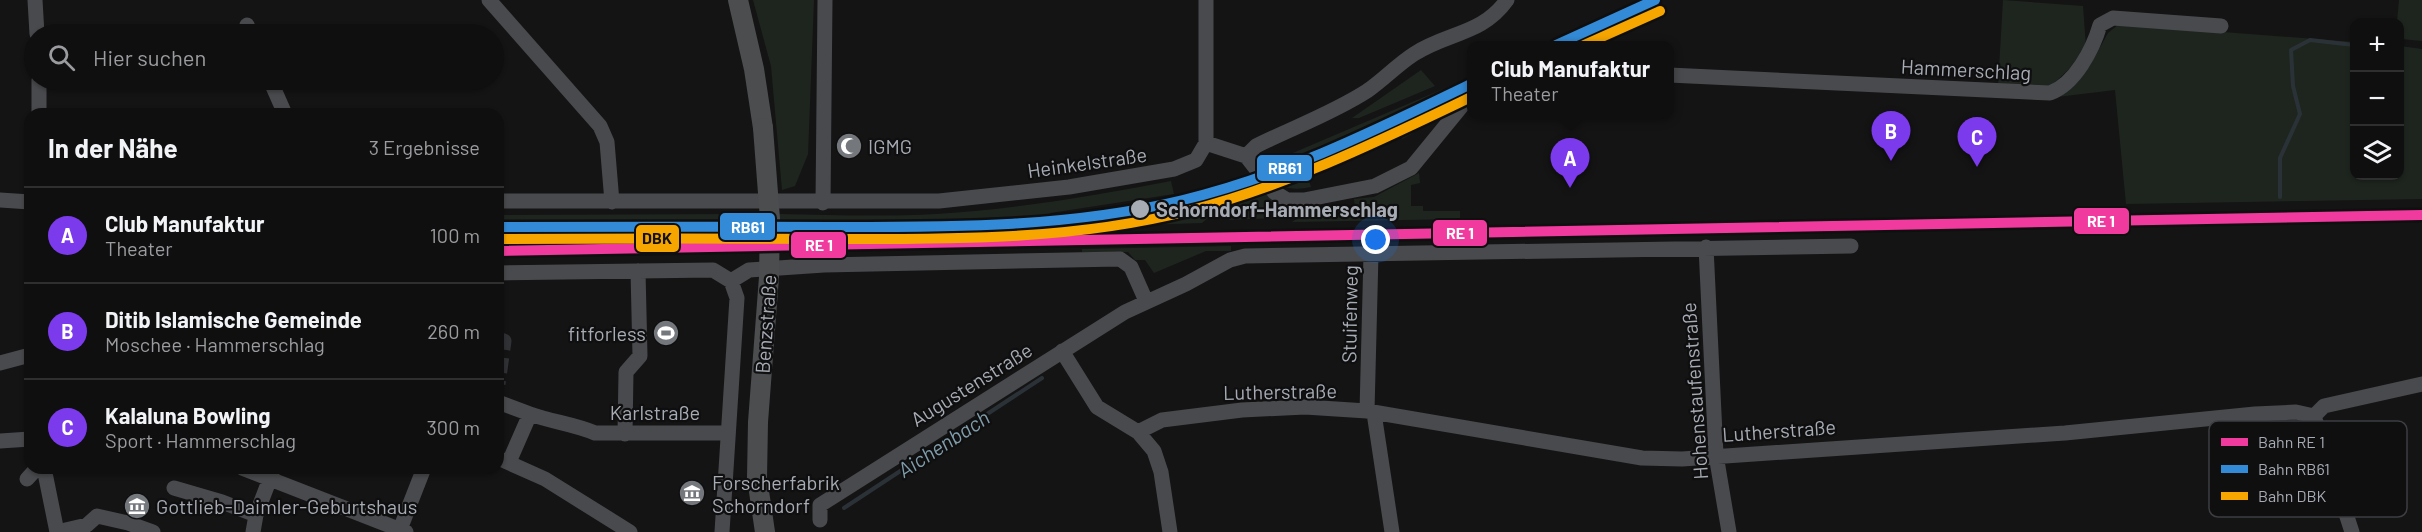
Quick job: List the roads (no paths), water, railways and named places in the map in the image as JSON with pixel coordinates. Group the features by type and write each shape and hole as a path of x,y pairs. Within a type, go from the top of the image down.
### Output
{"main road":[{"name":"Benzstraße","path":"737,4 754,69 763,128 770,219 758,422 757,478 765,532"}],"street":[{"path":"35,0 36,24"},
{"path":"489,0 600,126 607,142 612,202"},
{"path":"823,203 825,0"},
{"path":"1206,0 1206,143 1246,156 1274,192 1287,200 1304,200 1375,186 1411,168 1467,101"},
{"path":"1246,156 1256,146 1367,91 1413,54 1446,37 1480,27 1497,13 1507,0"},
{"name":"Hammerschlag","path":"1674,75 2050,93 2061,89 2095,43 2100,25 2113,18 2221,26"},
{"path":"39,90 39,108"},
{"path":"274,90 282,108"},
{"name":"Heinkelstraße","path":"504,201 823,203 939,201 1078,186 1188,165 1196,160 1206,143"},
{"path":"0,200 24,202"},
{"name":"Augustenstraße","path":"820,512 1062,351 1146,301 1186,284 1230,260 1245,256 1851,246"},
{"name":"Hohenstaufenstraße","path":"1706,247 1716,455 1729,532"},
{"name":"Stuifenweg","path":"1371,254 1371,412 1392,532"},
{"path":"731,281 749,270 824,265 1120,259 1131,267 1146,301"},
{"path":"504,273 713,270 731,281 737,298 722,532"},
{"path":"625,434 626,372 640,357 638,271"},
{"path":"1062,351 1097,406 1138,432 1154,452 1161,472 1170,532"},
{"path":"0,363 24,357"},
{"path":"2316,421 2314,416 2324,406 2422,384"},
{"name":"Karlstraße","path":"504,404 560,424 575,425 595,433 728,433"},
{"name":"Lutherstraße","path":"1138,432 1162,420 1242,410 1305,407 1371,412 1642,458 1682,459 2065,433 2255,414 2296,412 2314,416"},
{"path":"530,414 504,460 545,479 630,532"},
{"path":"0,441 24,439"},
{"path":"46,474 60,532 87,525 97,516 153,532"},
{"path":"253,532 256,514 271,474"},
{"path":"273,474 402,531 422,474"},
{"path":"174,488 256,514"},
{"path":"2347,517 2352,532"}],"waterway":[{"path":"2280,197 2280,158 2300,114 2293,86 2291,50 2310,40 2350,45"},
{"name":"Aichenbach","path":"844,508 1042,378"}],"rail line":[{"name":"RB61","path":"1565,41 1655,0"},
{"name":"DBK","path":"1593,41 1660,11"},
{"name":"RB61","path":"504,227 918,227 1007,224 1095,216 1183,200 1258,178 1330,150 1467,86"},
{"name":"DBK","path":"504,239 926,239 1014,236 1102,228 1188,211 1261,189 1367,146 1467,99"}],"place":[{"name":"IGMG","path":"849,146"},
{"name":"Ditib Islamische Gemeinde","path":"1891,161"},
{"name":"Kalaluna Bowling","path":"1977,167"},
{"name":"Club Manufaktur","path":"1570,188"},
{"name":"Schorndorf-Hammerschlag","path":"1140,209"},
{"name":"fitforless","path":"666,333"},
{"name":"Forscherfabrik Schorndorf","path":"692,493"},
{"name":"Gottlieb-Daimler-Geburtshaus","path":"137,506"}]}
